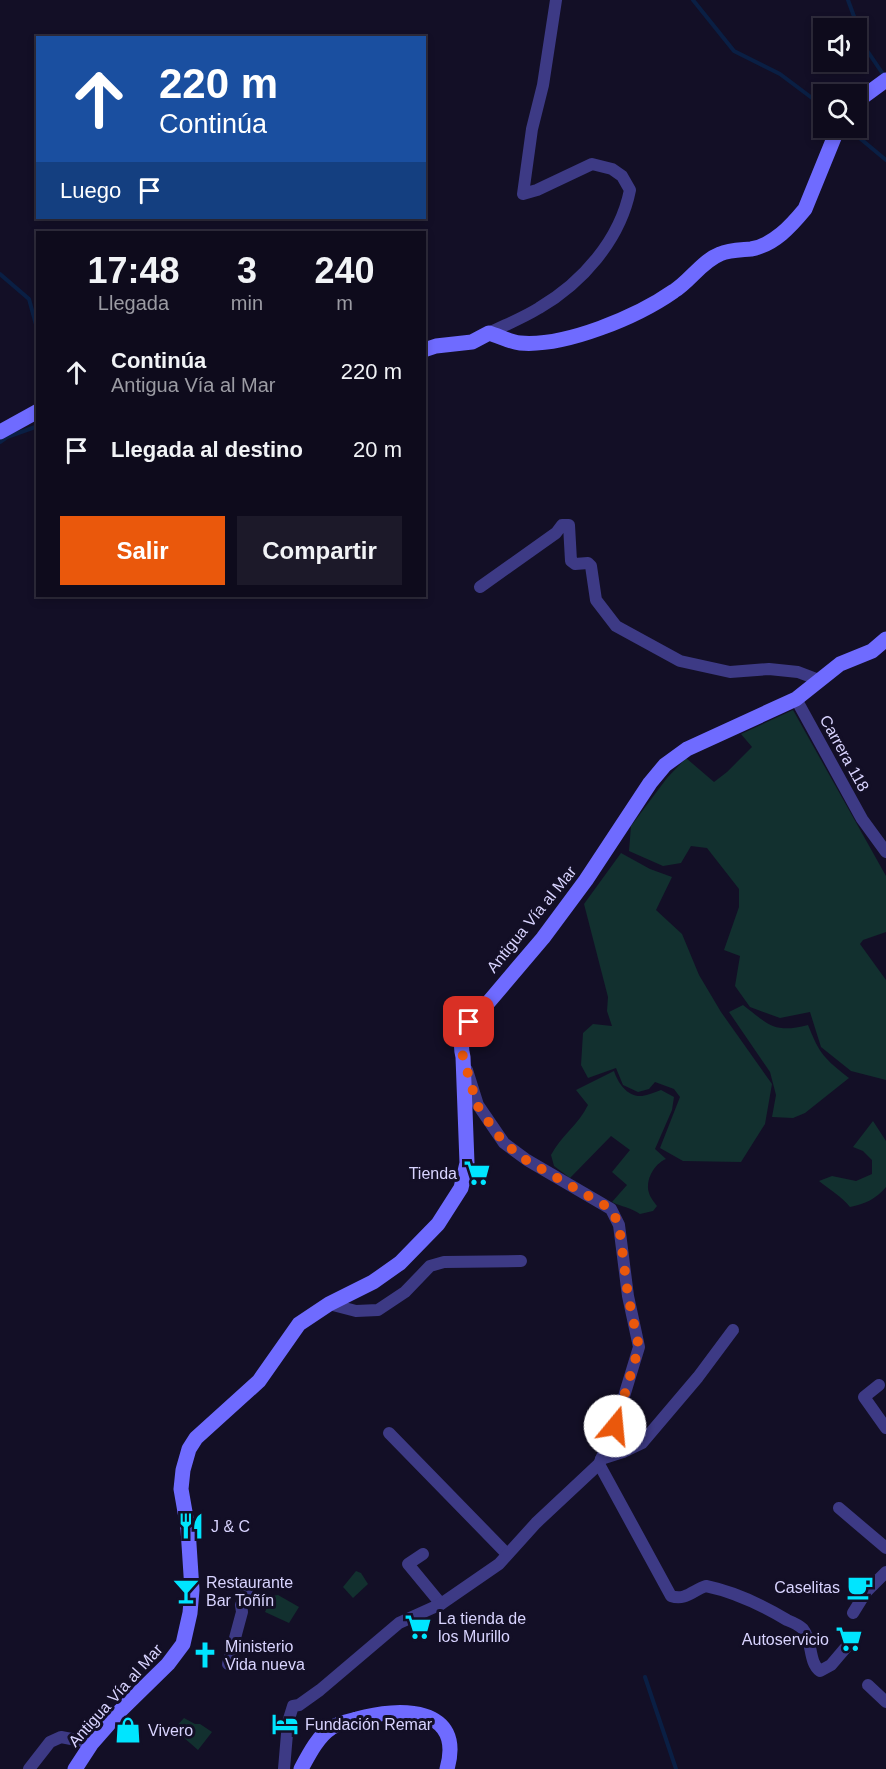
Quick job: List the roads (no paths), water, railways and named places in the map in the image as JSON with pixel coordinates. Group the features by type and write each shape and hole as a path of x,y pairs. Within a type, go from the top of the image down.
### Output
{"main road":[{"path":"867,94 883,82"},
{"path":"426,349 472,342 489,333 518,343 577,335 616,322 651,306 676,290 720,254 769,243 791,224 805,209 834,138"},
{"path":"0,432 36,412"},
{"name":"Antigua Vía al Mar","path":"75,1769 92,1743 121,1710 168,1664 183,1644 190,1613 192,1590 188,1529 181,1489 189,1449 202,1431 258,1381 299,1324 329,1304 373,1282 400,1263 438,1224 461,1188 467,1163 463,1058 460,1046 463,1031 469,1022 543,938 586,880 650,783 665,765 687,749 796,699 840,664 872,651 886,639"},
{"path":"302,1769 331,1728 376,1713 405,1712 428,1715 440,1725 449,1740 450,1752 447,1769"}],"street":[{"path":"489,333 538,309 565,291 585,272 607,245 626,212 630,190 622,176 612,168 592,164 537,190 523,194 532,129 543,85 556,0"},
{"path":"480,587 556,533 562,525 569,525 571,561 575,564 591,566 596,600 616,626 680,661 730,672 770,669 798,672 819,680"},
{"name":"Carrera 118","path":"796,699 862,819 886,852"},
{"path":"463,1058 477,1105 504,1143 526,1160 611,1209 619,1225 628,1296 639,1347 615,1426 600,1461"},
{"path":"329,1304 356,1311 378,1310 405,1292 430,1266 444,1262 521,1261"},
{"path":"284,1769 288,1722 293,1706 299,1705 320,1690 399,1623 441,1604 494,1568 536,1523 600,1461 642,1443 734,1330"},
{"path":"879,1385 864,1397 886,1428"},
{"path":"389,1433 507,1554"},
{"path":"600,1461 671,1596 684,1598 706,1586 723,1590 766,1607 802,1628 809,1639 815,1668 820,1671 831,1665 848,1645"},
{"path":"839,1508 886,1548"},
{"path":"423,1554 408,1564 441,1604"},
{"path":"853,1613 866,1592 886,1572"},
{"path":"228,1664 242,1612 240,1605 247,1589"},
{"path":"868,1685 886,1702"},
{"path":"29,1769 50,1742 61,1737 92,1743"}],"waterway":[{"path":"693,0 734,51 780,74 813,99"},
{"path":"848,0 866,49 885,77"},
{"path":"860,138 886,160"},
{"path":"0,274 29,299 36,325"},
{"path":"0,442 7,437 36,427"},
{"path":"645,1677 676,1769"}],"place":[{"name":"Tienda","path":"477,1173"},
{"name":"J & C","path":"191,1526"},
{"name":"Caselitas","path":"860,1587"},
{"name":"Restaurante Bar Toñín","path":"186,1591"},
{"name":"La tienda de los Murillo","path":"418,1627"},
{"name":"Autoservicio","path":"849,1639"},
{"name":"Ministerio Vida nueva","path":"205,1655"},
{"name":"Fundación Remar","path":"285,1724"},
{"name":"Vivero","path":"128,1730"}]}
